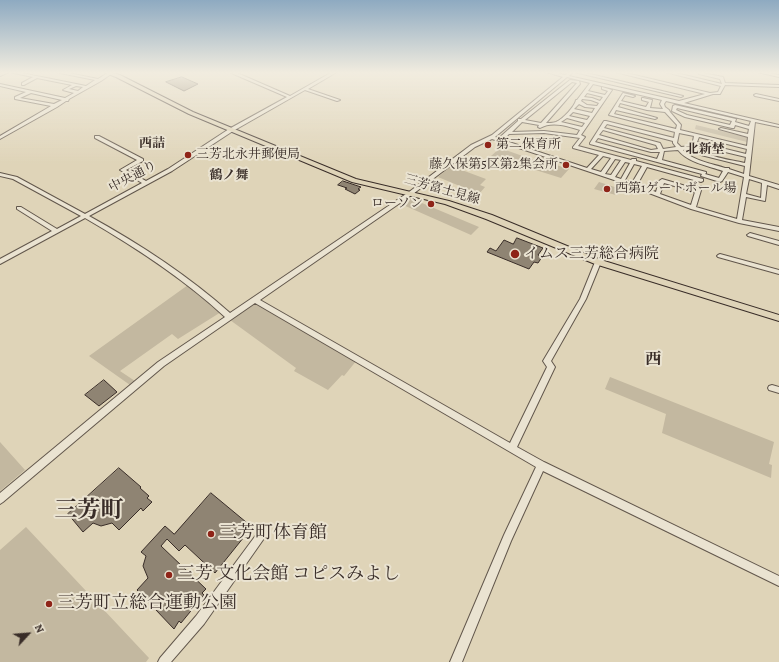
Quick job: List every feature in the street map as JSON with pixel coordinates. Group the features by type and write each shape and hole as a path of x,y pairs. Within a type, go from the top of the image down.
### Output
{"main road":[{"name":"三芳富士見線","path":"171,103 191,113 354,181 411,193 464,208 598,262 779,318"}],"street":[{"path":"40,103 56,106"},
{"path":"0,138 62,103"},
{"name":"中央通り","path":"0,262 170,170 231,130 279,103"},
{"path":"0,499 150,372 411,193 473,146 491,137 533,103"},
{"path":"500,140 510,133 522,120 545,103"},
{"path":"537,132 561,103"},
{"path":"558,123 566,116 576,103"},
{"path":"582,103 586,106 600,105"},
{"path":"618,103 611,115 748,148"},
{"path":"623,103 654,110 674,110 686,116 732,127 733,124 751,128"},
{"path":"647,109 650,103"},
{"path":"663,103 666,111 676,120 679,125 679,132 675,140"},
{"path":"681,103 779,126"},
{"path":"578,136 600,105"},
{"path":"674,110 675,106 734,120 733,124"},
{"path":"615,108 655,118"},
{"path":"571,110 593,115"},
{"path":"651,125 656,116 654,110"},
{"path":"566,116 588,122"},
{"path":"513,118 542,124 558,123 583,129"},
{"path":"676,120 750,136"},
{"path":"739,221 753,120"},
{"path":"675,140 606,122 592,143 659,161 703,176"},
{"path":"602,129 658,144 662,154 659,161"},
{"path":"510,133 537,132 583,137 575,147 623,161 720,180 727,169"},
{"path":"695,145 698,135"},
{"path":"597,136 651,151 679,149 695,145 747,156"},
{"path":"97,137 141,160 122,170 146,183"},
{"path":"491,137 612,177 693,208 739,221 779,229"},
{"path":"675,140 679,149 690,157 779,187"},
{"path":"695,145 704,154 746,165"},
{"path":"588,169 601,155"},
{"path":"622,181 637,155"},
{"path":"602,174 613,158"},
{"path":"612,177 623,161"},
{"path":"693,208 697,190 708,164"},
{"path":"634,185 645,166"},
{"path":"0,174 15,178 108,229 180,275 230,316"},
{"path":"658,194 662,181 697,190"},
{"path":"743,195 763,200 765,183"},
{"path":"19,208 56,231"},
{"path":"750,236 779,243"},
{"path":"720,256 779,272"},
{"path":"512,448 551,367 547,361 583,299 598,262"},
{"path":"255,300 541,465 779,581"},
{"path":"456,662 494,575 518,514 541,465"},
{"path":"164,662 200,620 262,534"}],"shaded area":[{"path":"696,125 746,137 748,138 747,142 695,129"},
{"path":"500,148 534,160 539,155 552,159 550,163 569,169 561,178 491,156"},
{"path":"451,166 486,179 480,185 485,187 479,194 438,177"},
{"name":"西第1ゲートボール場","path":"599,182 621,189 618,195 616,195 594,189"},
{"path":"410,198 479,227 471,235 401,204"},
{"path":"188,285 221,312 178,339 172,334 120,371 135,381 130,385 89,356"},
{"path":"257,302 357,360 344,376 342,375 328,390 294,371 296,368 230,320"},
{"path":"610,377 774,442 769,464 772,465 771,478 662,433 666,414 605,389"},
{"path":"0,442 25,470 0,491"},
{"name":"三芳町立総合運動公園","path":"26,527 149,658 146,662 0,662 0,550"}],"building":[{"path":"343,181 361,187 358,189 360,190 355,194 345,189 347,188 338,185"},
{"name":"イムス三芳総合病院","path":"517,238 543,248 538,255 542,257 538,263 534,262 529,269 487,252 490,248 496,251 504,240 513,244"},
{"path":"104,380 117,392 99,406 85,395"},
{"path":"119,468 141,487 140,488 149,496 147,498 152,502 143,511 141,508 119,530 112,523 101,526 93,523 83,532 68,514"},
{"path":"211,493 252,527 215,573 185,545 179,551 167,539 161,546 206,589 202,593 204,595 181,623 179,621 174,629 137,590 148,578 143,566 146,556 141,552 165,526 174,534"}],"place":[{"name":"第二保育所","path":"488,145"},
{"name":"三芳北永井郵便局","path":"188,155"},
{"name":"藤久保第5区第2集会所","path":"566,165"},
{"name":"西第1ゲートボール場","path":"607,189"},
{"name":"ローソン","path":"431,204"},
{"name":"イムス三芳総合病院","path":"515,254"},
{"name":"三芳町体育館","path":"211,534"},
{"name":"三芳 文化会館 コピスみよし","path":"169,575"},
{"name":"三芳町立総合運動公園","path":"49,604"}],"district":[{"name":"西詰","path":"152,144"},
{"name":"北新埜","path":"705,150"},
{"name":"鶴ノ舞","path":"229,176"},
{"name":"西","path":"653,360"},
{"name":"三芳町","path":"89,511"}]}
